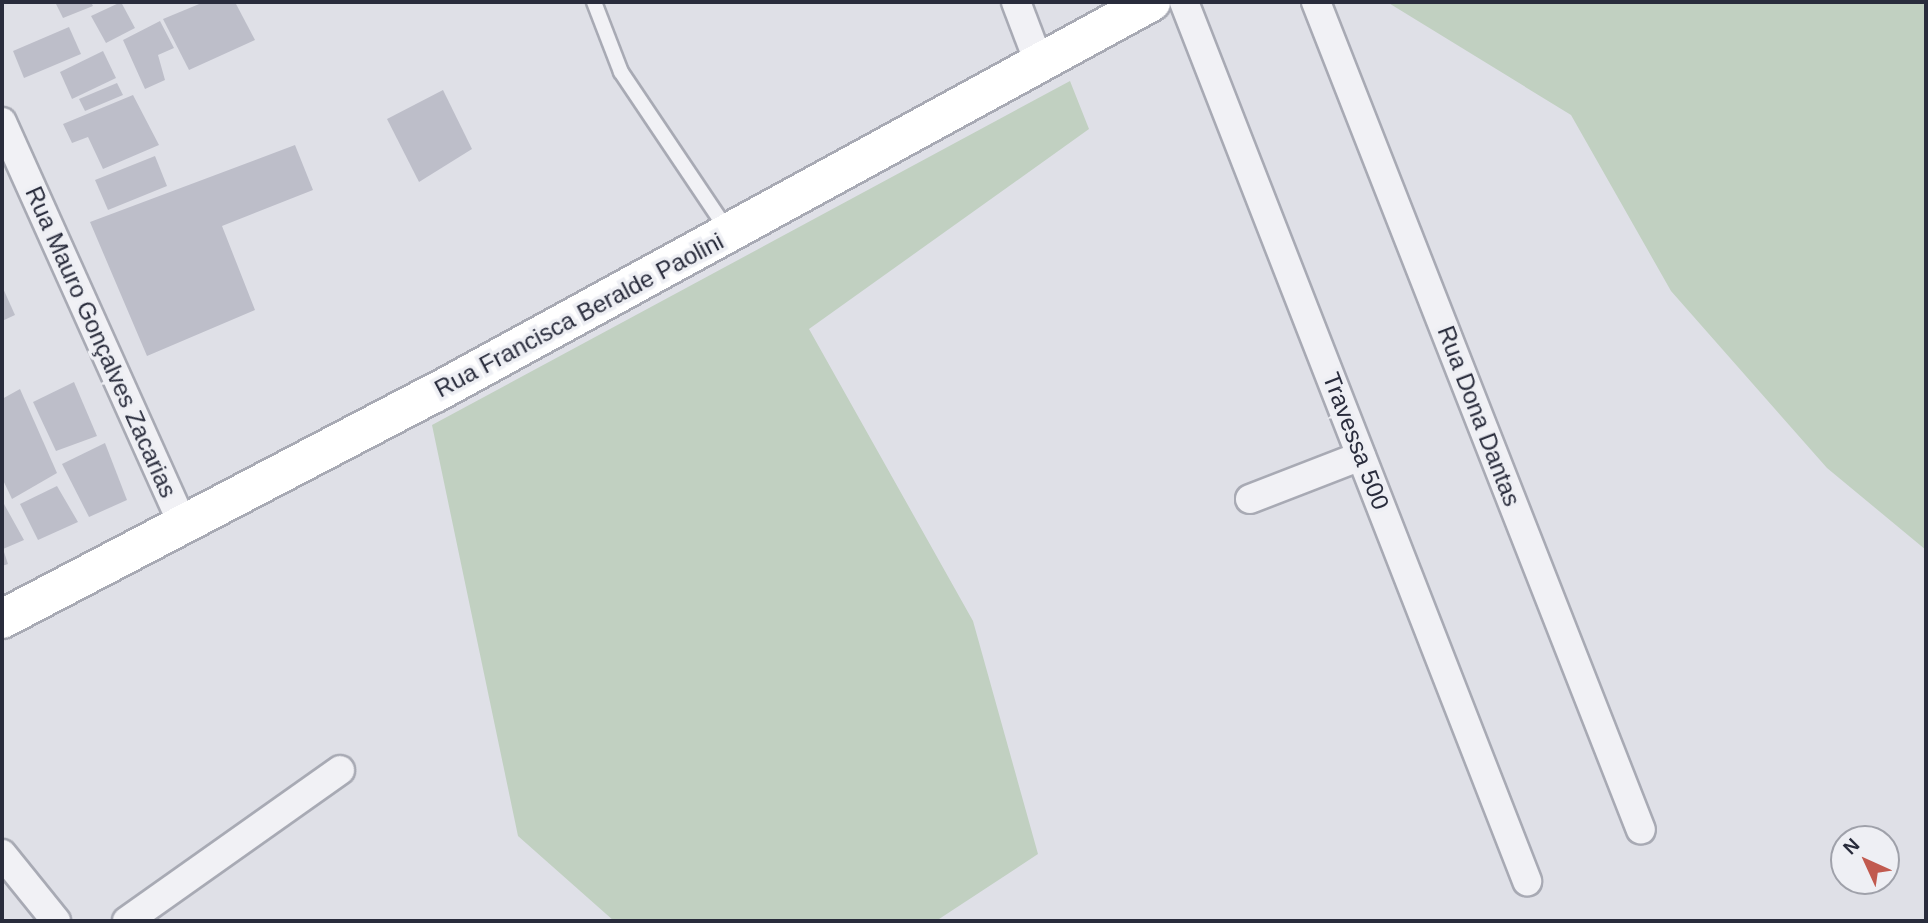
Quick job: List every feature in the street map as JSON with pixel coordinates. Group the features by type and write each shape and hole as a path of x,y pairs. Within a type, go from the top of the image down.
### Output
{"main road":[{"name":"Rua Francisca Beralde Paolini","path":"2,618 729,234 1038,60 1151,2"}],"street":[{"path":"1016,2 1038,60"},
{"name":"Travessa 500","path":"1185,2 1527,881"},
{"name":"Rua Dona Dantas","path":"1316,2 1641,830"},
{"name":"Rua Mauro Gonçalves Zacarias","path":"2,122 183,524"},
{"path":"1250,499 1361,456"},
{"path":"127,921 341,770"},
{"path":"2,854 56,921"}],"lane":[{"path":"594,2 621,72 729,234"}],"green space":[{"path":"1387,2 1926,2 1926,550 1827,468 1671,291 1571,115"},
{"path":"1070,81 1089,129 809,329 973,621 1038,854 936,921 614,921 518,836 432,425"}],"building":[{"path":"55,2 91,2 93,6 63,18"},
{"path":"121,2 135,28 106,43 91,16"},
{"path":"204,2 235,2 255,40 189,70 163,19"},
{"path":"160,21 174,48 158,55 165,80 145,89 123,40"},
{"path":"69,27 81,54 24,78 13,51"},
{"path":"103,51 116,78 72,99 60,72"},
{"path":"117,83 123,95 85,111 79,99"},
{"path":"443,90 472,149 419,182 387,119"},
{"path":"133,95 159,145 103,169 88,137 72,143 63,124"},
{"path":"295,145 313,190 222,226 255,310 147,356 90,222"},
{"path":"155,156 167,186 108,210 95,180"},
{"path":"2,286 15,315 2,321"},
{"path":"74,382 97,436 56,451 33,402"},
{"path":"20,389 57,473 12,499 2,478 2,399"},
{"path":"105,443 127,500 89,517 62,464"},
{"path":"57,486 78,522 38,540 20,504"},
{"path":"4,504 24,540 3,549 8,564 2,566"}]}
